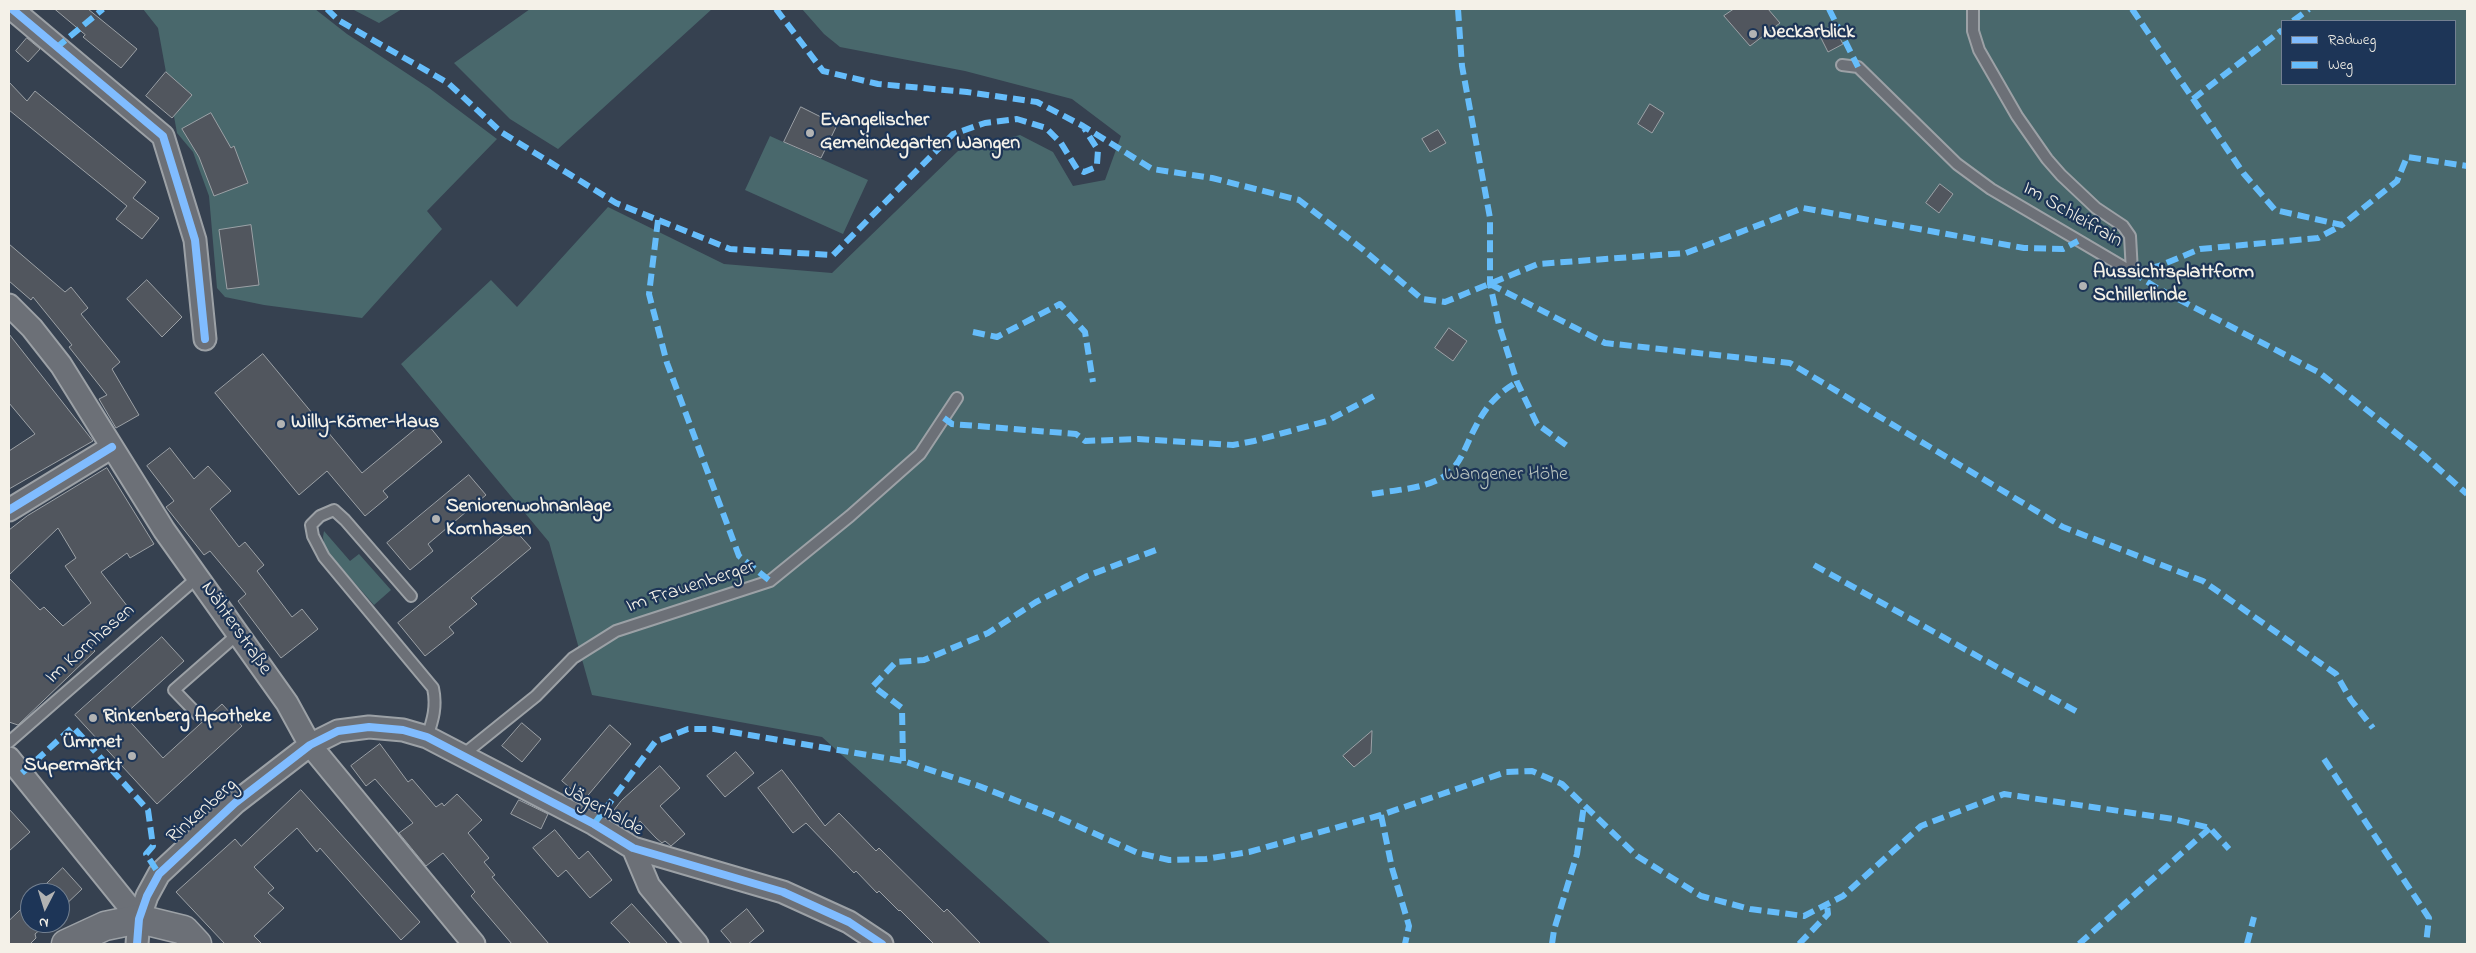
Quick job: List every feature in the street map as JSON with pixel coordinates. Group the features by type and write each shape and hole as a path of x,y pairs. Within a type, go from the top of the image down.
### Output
{"street":[{"path":"12,9 163,136 195,240 205,339"},
{"name":"Nähterstraße","path":"9,305 32,328 61,365 164,530 239,633 286,703 310,745 474,944"},
{"path":"9,510 112,447"},
{"name":"Jägerhalde","path":"310,745 338,731 369,727 403,730 427,737 464,754 594,824 632,848 783,892 850,922 882,944"},
{"name":"Rinkenberg","path":"141,920 159,874 235,803 310,745"},
{"path":"9,758 141,920"},
{"path":"632,848 649,886 697,944"},
{"path":"66,944 105,926 141,920 191,937"}],"lane":[{"name":"Im Schleifrain","path":"1842,65 1858,67 1957,164 1991,188 2132,272 2130,236 2123,226 2096,208 2062,175 2047,159 2017,116 1979,50 1973,31 1973,9"},
{"name":"Im Frauenberger","path":"464,754 536,696 573,658 616,631 770,581 850,516 920,454 957,398"},
{"path":"411,596 346,520 334,510 320,516 312,525 313,536 324,557 433,688 436,700 434,718 427,737"},
{"name":"Im Kornhasen","path":"9,742 198,577"},
{"path":"198,715 174,690 239,633"}],"green space":[{"path":"143,9 315,9 347,34 429,88 497,139 427,211 442,229 362,318 264,305 225,297 217,288 209,196 193,152 177,133 158,28"},
{"path":"352,9 402,9 379,23"},
{"path":"530,9 712,9 558,149 510,119 454,63"},
{"name":"Wangener Höhe","path":"802,9 2467,9 2467,944 1051,944 822,737 592,695 549,542 401,364 491,280 517,307 608,207 724,264 832,273 958,151 1020,135 1053,152 1073,186 1105,180 1121,136 1072,99 965,71 840,47 824,34"},
{"path":"770,136 868,180 843,234 745,190"},
{"path":"324,531 350,561 359,554 391,590 374,605 325,549"}],"building":[{"path":"55,9 88,9 137,49 121,68 83,37 85,35"},
{"name":"Neckarblick","path":"1734,9 1768,9 1780,23 1750,46 1724,16"},
{"path":"1833,25 1843,44 1828,52 1819,34"},
{"path":"27,38 40,49 28,62 16,51"},
{"path":"166,72 192,95 172,118 146,96"},
{"path":"9,82 27,101 35,91 146,182 133,198 159,218 142,239 116,219 127,206 9,110"},
{"path":"1650,104 1664,113 1652,133 1638,124"},
{"name":"Evangelischer Gemeindegarten Wangen","path":"801,107 837,125 821,158 784,142"},
{"path":"211,113 231,148 234,146 248,183 214,196 199,157 182,129"},
{"path":"1438,130 1446,143 1430,152 1422,139"},
{"path":"1940,184 1953,194 1939,213 1926,203"},
{"path":"251,225 259,285 227,289 219,230"},
{"path":"9,244 65,292 71,287 88,308 81,314 120,362 112,369 139,415 116,428 99,399 107,395 69,347 72,345 33,297 31,300 9,281"},
{"path":"147,280 182,317 162,337 127,299"},
{"path":"1449,328 1467,341 1453,361 1435,348"},
{"path":"9,334 93,441 9,489 9,451 35,434 9,403"},
{"name":"Willy-Körner-Haus","path":"263,354 362,473 425,421 442,442 383,491 388,497 365,516 327,471 299,495 215,393"},
{"path":"170,448 194,479 208,466 231,491 210,509 239,547 245,542 264,565 257,571 292,617 302,609 318,629 281,658 238,601 246,594 210,551 204,555 166,507 174,501 147,466"},
{"path":"107,468 154,544 130,558 127,553 101,572 131,611 110,626 91,647 95,651 18,725 9,722 9,578 40,610 44,607 63,626 91,603 65,566 76,558 58,528 9,575 9,530 27,516"},
{"path":"469,475 486,495 428,544 433,551 410,570 387,543"},
{"path":"513,528 531,548 471,598 477,604 449,627 454,633 425,656 398,623"},
{"path":"162,637 184,661 124,715 163,758 222,704 242,726 157,804 75,715"},
{"path":"522,723 541,739 522,762 502,746"},
{"path":"610,725 631,744 584,800 562,781"},
{"path":"1372,731 1371,753 1354,767 1343,756"},
{"path":"380,744 408,782 412,779 436,807 442,803 444,806 457,794 482,820 468,833 489,858 484,862 495,875 492,877 549,944 512,944 471,896 475,892 443,853 426,866 399,833 413,823 375,779 366,786 351,766"},
{"path":"736,752 754,773 725,797 707,776"},
{"path":"660,766 680,788 660,806 685,834 671,846 665,841 662,843 640,821 633,831 610,815 621,801"},
{"path":"782,770 825,826 839,813 876,851 879,848 944,912 947,909 981,944 934,944 879,891 877,893 856,871 854,873 806,823 793,833 758,788"},
{"path":"301,790 420,922 401,940 320,848 317,852 297,828 254,867 274,888 268,893 284,908 254,936 262,944 225,944 176,892 235,839 241,846"},
{"path":"519,800 548,814 541,829 511,814"},
{"path":"9,809 30,832 9,851"},
{"path":"555,830 579,859 588,851 612,880 590,898 566,870 558,877 533,848"},
{"path":"63,868 82,889 70,900 70,883 47,883"},
{"path":"632,904 668,944 631,944 611,923"},
{"path":"747,909 764,931 748,944 732,944 721,931"},
{"path":"20,911 20,933 36,933 36,938 30,944 9,944 9,921"}],"marked path":[{"path":"56,48 103,9"},
{"path":"327,9 338,20 448,83 501,132 616,203 730,249 833,255 953,134 985,123 1017,119 1046,128 1061,143 1077,169 1084,172 1094,168 1097,164 1098,150 1084,128"},
{"path":"776,9 823,71 878,84 967,92 1037,102 1083,126 1152,169 1212,178 1299,200 1422,299 1445,302 1538,264 1686,253 1803,208 2024,248 2063,249 2078,241"},
{"path":"1458,9 1462,66 1490,218 1490,284 1499,325 1517,382 1537,424 1570,448"},
{"path":"1829,9 1858,67"},
{"path":"2132,9 2244,174 2275,210 2342,225 2397,181 2407,157 2467,166"},
{"path":"2294,20 2309,9"},
{"path":"2193,99 2281,31"},
{"path":"658,220 649,294 667,363 739,556 770,581"},
{"path":"2132,272 2159,266 2200,249 2318,238 2342,225"},
{"path":"2132,272 2157,288 2320,373 2420,452 2467,494"},
{"path":"1490,284 1605,343 1790,363 2063,527 2203,581 2336,674 2351,700 2373,728"},
{"path":"973,332 997,337 1060,304 1085,332 1093,382"},
{"path":"1372,494 1427,484 1443,477 1459,461 1472,433 1488,406 1498,395 1517,382"},
{"path":"944,418 952,424 1076,434 1085,441 1138,439 1233,445 1327,421 1374,396"},
{"path":"903,761 902,708 873,686 896,662 924,660 988,633 1036,602 1087,576 1156,550"},
{"path":"1814,565 2081,714"},
{"path":"22,773 73,727 148,810 153,846 146,854 159,874"},
{"path":"594,824 655,742 688,729 714,729 903,761 979,786 1053,815 1138,853 1169,860 1206,859 1249,852 1381,815 1506,772 1532,771 1562,784 1637,856 1701,896 1750,909 1804,916 1843,896 1921,826 2004,794 2173,819 2210,828 2229,849"},
{"path":"2324,759 2429,918 2426,944"},
{"path":"1552,944 1554,930 1577,854 1584,805"},
{"path":"1381,815 1392,868 1409,926 1405,944"},
{"path":"2079,944 2210,828"},
{"path":"1799,944 1828,914 1827,905"},
{"path":"2247,944 2254,917"}],"cycle path":[{"path":"12,9 163,136 195,240 205,339"},
{"path":"9,510 112,447"},
{"path":"137,944 139,919 147,896 159,874 235,803 310,745 338,731 369,727 403,730 427,737 594,824 633,848 783,892 849,922 882,944"}],"place":[{"name":"Neckarblick","path":"1753,34"},
{"name":"Evangelischer Gemeindegarten Wangen","path":"810,133"},
{"name":"Aussichtsplattform Schillerlinde","path":"2083,286"},
{"name":"Willy-Körner-Haus","path":"281,424"},
{"name":"Seniorenwohnanlage Kornhasen","path":"436,519"},
{"name":"Rinkenberg Apotheke","path":"93,718"},
{"name":"Ümmet Supermarkt","path":"132,756"}]}
